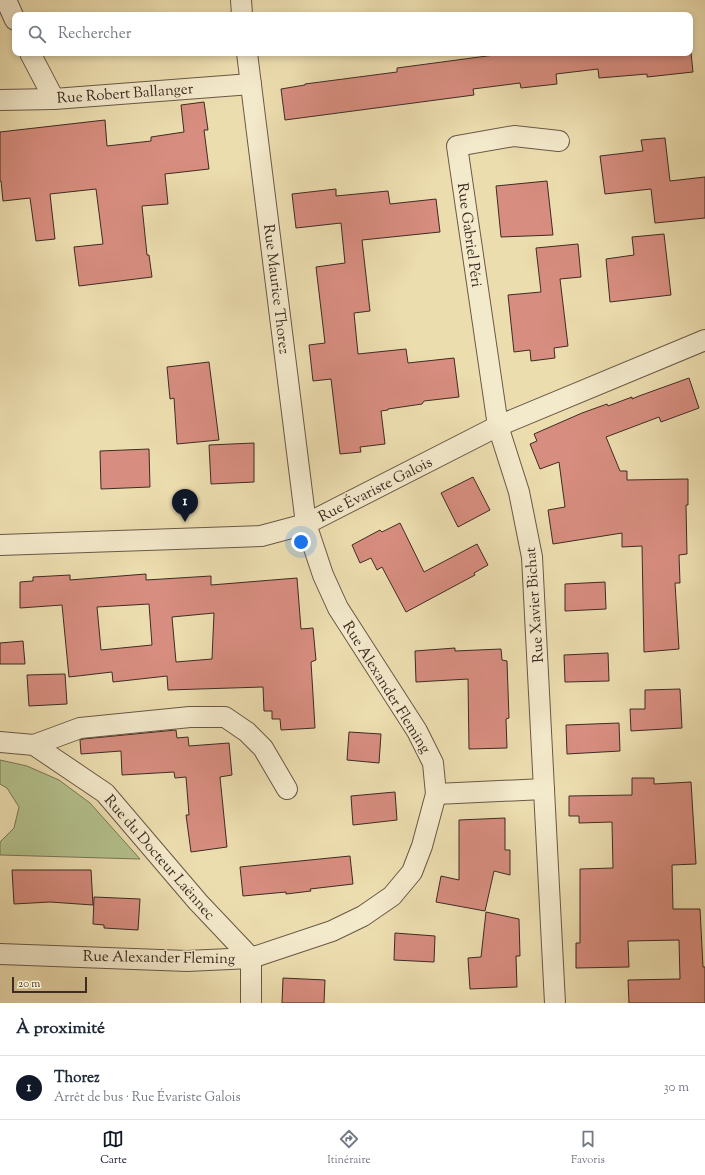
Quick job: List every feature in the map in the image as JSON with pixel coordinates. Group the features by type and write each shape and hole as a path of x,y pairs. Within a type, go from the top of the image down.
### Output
{"street":[{"path":"6,0 12,13"},
{"path":"241,0 242,12"},
{"path":"32,56 54,99"},
{"name":"Rue Maurice Thorez","path":"247,56 306,524"},
{"name":"Rue Robert Ballanger","path":"0,100 54,99 251,84"},
{"name":"Rue Gabriel Péri","path":"498,426 457,146 514,136 559,141"},
{"name":"Rue Évariste Galois","path":"0,545 261,536 306,524 498,426 705,340"},
{"name":"Rue Xavier Bichat","path":"498,426 519,492 532,557 555,1003"},
{"name":"Rue Alexander Fleming","path":"0,954 187,961 250,958 332,931 363,916 392,896 412,872 422,846 436,794 433,762 420,737 338,608 323,575 306,524"},
{"path":"34,745 80,728 190,717 225,717 247,732 263,748 287,789"},
{"name":"Rue du Docteur Laënnec","path":"0,742 34,745 105,793 198,902 250,958"},
{"path":"436,794 544,789"},
{"path":"250,958 251,1003"}],"green space":[{"path":"0,760 27,766 59,780 90,803 140,859 0,855 0,842 14,828 19,807 7,788 0,784"}],"building":[{"path":"487,56 691,56 693,72 647,77 647,74 599,78 598,69 556,74 557,84 521,88 520,83 473,89 474,95 285,120 281,89 305,84 397,72 397,68"},
{"path":"204,102 208,130 204,130 209,169 165,174 168,204 142,206 147,255 149,255 152,277 79,286 74,247 103,244 96,189 50,194 55,239 36,241 30,198 3,201 0,181 0,132 105,120 107,146 151,141 151,137 184,132 181,105"},
{"path":"665,138 670,181 705,177 705,218 655,223 651,189 605,194 600,156 643,151 641,140"},
{"path":"547,181 553,235 501,237 496,186"},
{"path":"336,189 336,196 388,191 390,204 436,199 440,232 362,240 370,311 354,313 358,354 406,349 408,363 454,358 459,397 424,401 422,404 381,411 385,444 360,447 361,452 340,454 331,379 313,381 309,345 325,343 316,267 345,263 341,223 296,228 292,194"},
{"path":"664,234 671,295 610,302 606,259 634,255 632,237"},
{"path":"578,244 581,277 560,279 568,346 554,348 555,358 531,361 530,350 514,352 508,295 541,292 536,248"},
{"path":"209,362 219,440 177,444 174,398 170,399 167,367"},
{"path":"689,378 699,408 661,422 659,417 606,437 620,471 627,471 627,480 688,479 688,505 686,505 687,554 679,555 680,583 675,583 679,649 644,652 642,546 622,547 622,533 553,544 548,510 565,507 559,462 540,469 530,444 537,441 534,434 582,413 607,404 608,406 632,397 632,399"},
{"path":"254,443 254,482 211,484 209,445"},
{"path":"149,449 150,487 101,489 100,451"},
{"path":"473,477 490,510 458,527 441,493"},
{"path":"400,523 424,572 477,544 488,565 474,573 475,575 406,612 382,567 377,570 371,558 360,563 352,545 380,530 382,532"},
{"path":"146,574 146,580 211,576 211,585 297,578 301,629 313,628 316,660 311,662 315,728 281,730 280,719 272,719 272,711 264,711 263,687 168,690 167,676 113,682 112,672 69,677 62,605 20,608 20,582 33,581 33,577 70,575 70,580","holes":["149,604 152,645 101,650 97,607","214,613 212,659 176,662 172,617"]},
{"path":"605,582 606,609 565,611 565,584"},
{"path":"23,641 25,664 0,664 0,643"},
{"path":"455,648 455,651 501,649 502,660 507,661 509,718 506,719 507,748 469,749 468,679 416,682 415,651"},
{"path":"608,653 609,681 565,682 564,655"},
{"path":"65,674 67,704 29,706 27,675"},
{"path":"680,689 682,728 631,731 630,709 645,709 645,690"},
{"path":"619,723 620,751 567,754 566,725"},
{"path":"176,730 177,738 188,737 189,746 229,743 232,775 220,777 227,847 191,852 186,815 189,815 186,777 175,778 174,772 122,775 121,751 81,754 80,740 83,739"},
{"path":"349,732 381,734 379,763 347,760"},
{"path":"632,778 654,778 654,784 691,782 696,864 672,865 673,909 700,909 703,967 705,967 705,1003 629,1003 628,980 680,979 679,940 628,941 629,967 576,968 576,943 580,943 580,869 613,868 612,822 579,823 579,816 569,816 569,796 632,795"},
{"path":"395,792 397,820 353,825 351,796"},
{"path":"505,818 505,850 510,850 510,875 494,871 485,911 436,902 441,876 459,880 459,820"},
{"path":"350,856 353,884 310,889 311,891 286,894 286,892 243,896 240,867"},
{"path":"12,870 91,870 93,905 50,902 14,904"},
{"path":"94,897 140,899 138,930 104,928 104,925 93,924"},
{"path":"486,912 519,919 520,956 516,956 517,987 470,989 468,958 481,957"},
{"path":"395,933 435,936 434,962 394,960"},
{"path":"283,978 325,980 324,1003 282,1003"}],"place":[{"name":"Thorez","path":"185,522"}]}
